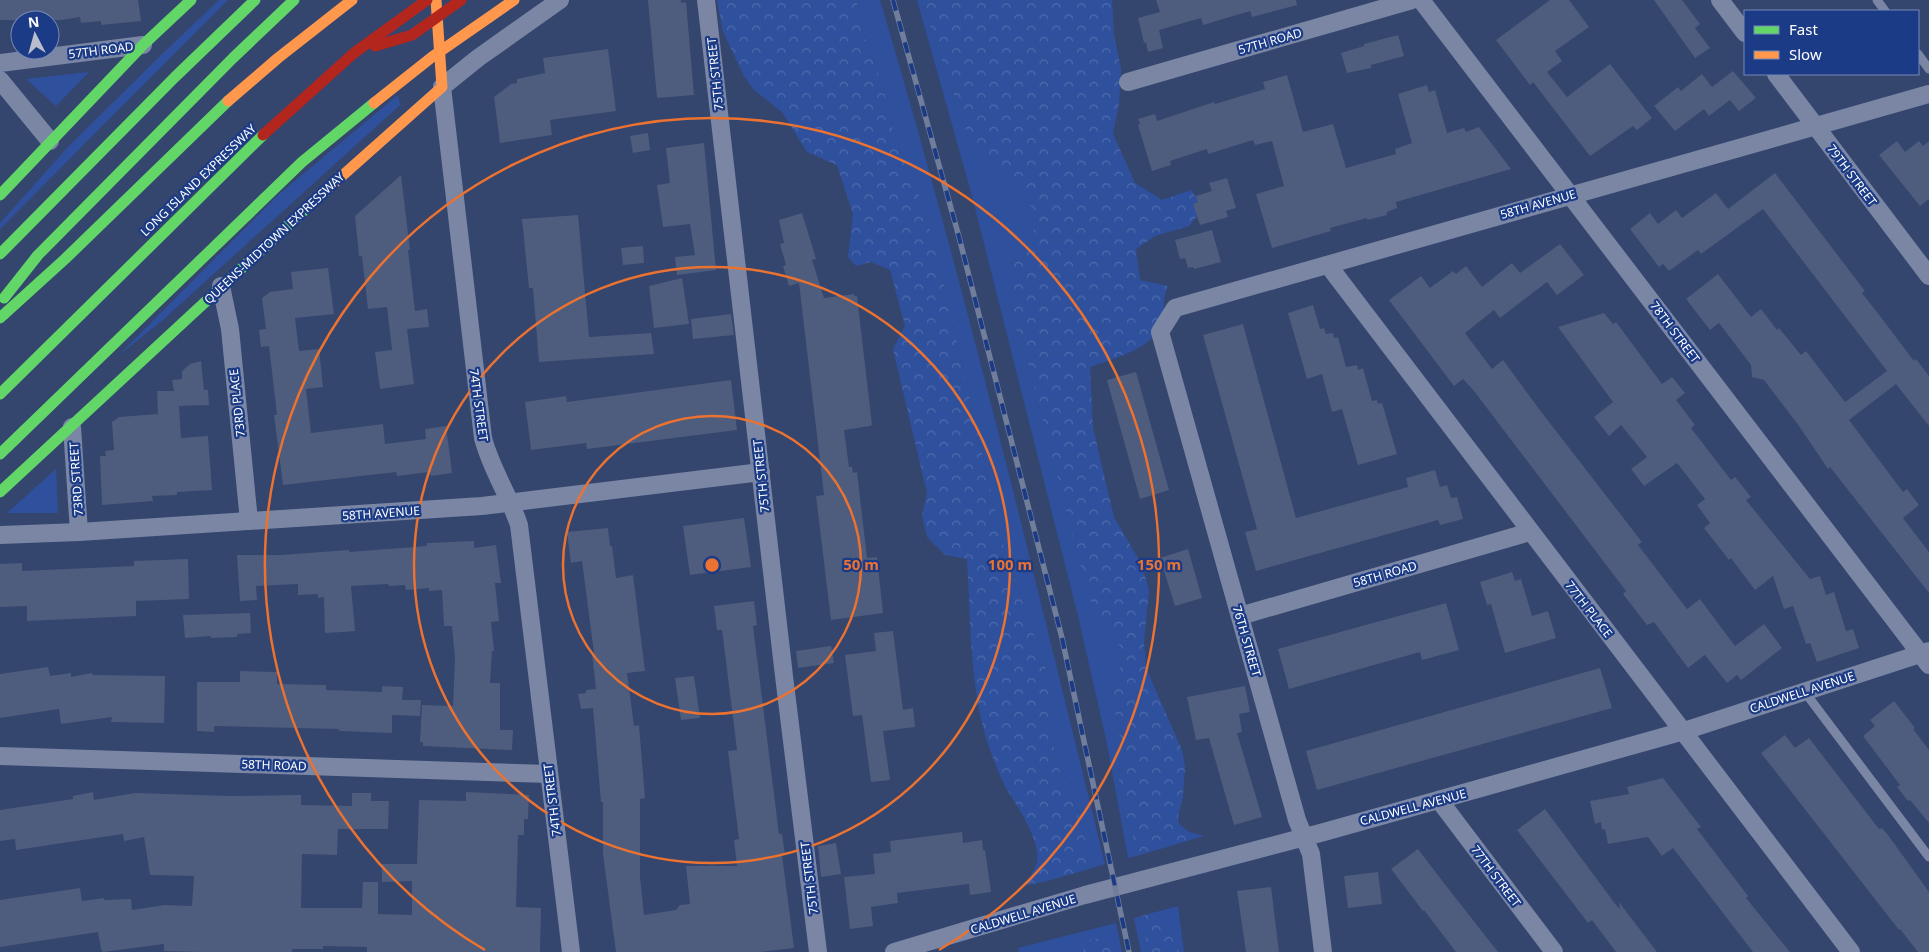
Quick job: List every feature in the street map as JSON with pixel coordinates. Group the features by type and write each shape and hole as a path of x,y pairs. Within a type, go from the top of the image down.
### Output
{"main road":[{"path":"0,254 187,64 255,0"},
{"path":"0,304 38,255 233,58 294,0"},
{"path":"0,318 48,276 156,170 255,77 352,0"},
{"path":"384,38 427,0"},
{"name":"74TH STREET","path":"436,0 442,86"},
{"path":"384,38 412,36 460,0"},
{"path":"0,454 275,186 351,120 514,0"},
{"path":"0,195 143,45 190,1"},
{"name":"LONG ISLAND EXPRESSWAY","path":"0,394 240,156 354,53 384,38"},
{"name":"QUEENS-MIDTOWN EXPRESSWAY","path":"0,492 72,427 221,286 442,86"}],"street":[{"name":"QUEENS-MIDTOWN EXPRESSWAY","path":"442,86 560,0"},
{"name":"75TH STREET","path":"706,0 818,952"},
{"name":"57TH ROAD","path":"1128,82 1412,0"},
{"name":"78TH STREET","path":"1421,0 1926,657"},
{"path":"1720,0 1744,32"},
{"name":"57TH ROAD","path":"0,63 143,45"},
{"name":"79TH STREET","path":"1777,75 1929,276"},
{"path":"0,80 50,141"},
{"name":"74TH STREET","path":"442,86 483,438 493,468 511,502 519,525 571,952"},
{"name":"58TH AVENUE","path":"1160,332 1175,308 1929,94"},
{"name":"77TH PLACE","path":"1328,265 1851,952"},
{"name":"73RD PLACE","path":"221,286 230,329 249,521"},
{"name":"76TH STREET","path":"1160,332 1297,820 1311,854 1323,952"},
{"name":"73RD STREET","path":"72,427 79,532"},
{"name":"58TH AVENUE","path":"0,535 79,532 462,508 761,472"},
{"name":"58TH ROAD","path":"1240,616 1530,532"},
{"name":"CALDWELL AVENUE","path":"894,952 1085,895 1438,800 1684,731 1804,691 1926,657"},
{"name":"58TH ROAD","path":"0,756 549,774"},
{"name":"77TH STREET","path":"1438,800 1554,952"}],"lane":[{"path":"1877,0 1885,10"},
{"path":"1919,55 1929,68"},
{"path":"1804,691 1929,857"}],"green space":[{"path":"219,0 228,0 0,229 0,223 69,146"},
{"path":"717,0 857,0 859,22 884,90 893,130 918,192 936,249 1003,545 1051,684 1048,715 1057,765 1077,810 1093,868 1028,885 1027,882 1037,861 1035,843 1026,822 999,773 983,727 978,704 972,656 967,559 945,555 927,537 922,515 927,493 893,349 905,326 890,270 871,262 856,266 848,257 853,214 837,165 807,152 782,112 754,90 744,76 723,32"},
{"path":"857,0 880,0 941,215 998,430 1105,864 1093,868 1077,810 1057,765 1048,715 1051,684 1003,545 936,249 918,192 893,130 884,90 859,22"},
{"path":"917,0 921,0 973,151 1010,182 1039,216 1028,244 1011,265 1011,315 1028,363 1095,615 1125,653 1112,692 1118,731 1126,753 1118,774 1125,817 1140,855 1128,858 1106,739 1078,616 972,196"},
{"path":"921,0 1112,0 1114,35 1121,69 1119,104 1113,134 1135,183 1162,200 1191,190 1204,208 1189,226 1155,236 1136,249 1140,280 1168,286 1164,299 1164,322 1157,333 1141,347 1090,367 1093,428 1114,517 1142,565 1149,590 1144,642 1146,668 1182,750 1185,766 1183,797 1178,817 1179,824 1189,832 1204,836 1140,855 1125,817 1118,774 1126,753 1118,731 1112,692 1125,653 1095,615 1028,363 1011,315 1011,265 1028,244 1039,216 1010,182 973,151"},
{"path":"89,72 56,106 26,79"},
{"path":"398,95 400,105 164,319 118,356 278,195"},
{"path":"56,469 58,513 7,513"},
{"path":"1178,906 1184,952 1141,952 1134,918"},
{"path":"1156,912 1165,922 1173,925 1179,952 1149,952 1141,916"},
{"path":"1116,923 1122,952 1019,952 1018,948"},
{"path":"1103,938 1111,944 1113,952 1081,952 1091,939"}],"building":[{"path":"0,0 138,0 141,21 101,25 101,21 81,23 80,17 60,20 60,10 10,10 10,20 0,20"},
{"path":"648,0 681,0 681,3 686,2 694,95 657,98"},
{"path":"1156,0 1296,0 1297,5 1252,17 1250,11 1203,25 1201,18 1159,30 1163,48 1148,52 1138,18 1160,12"},
{"path":"1550,0 1569,0 1589,27 1555,51 1562,61 1547,72 1567,97 1610,64 1652,118 1637,130 1633,126 1590,156 1533,82 1530,85 1496,40"},
{"path":"1654,0 1682,0 1700,24 1695,28 1710,48 1695,58"},
{"path":"1398,35 1404,56 1371,65 1371,68 1347,73 1341,53 1364,46 1364,44"},
{"path":"608,49 616,111 550,120 552,135 500,143 494,97 511,84 517,83 517,79 545,73 543,58"},
{"path":"1733,71 1756,98 1739,111 1730,100 1709,116 1704,109 1675,131 1654,106 1678,87 1681,91 1702,74 1712,87"},
{"path":"1287,75 1303,132 1333,124 1346,168 1396,154 1395,149 1412,143 1398,94 1427,85 1429,92 1435,90 1447,133 1464,128 1466,132 1479,127 1511,169 1396,202 1397,208 1387,212 1387,215 1367,220 1367,218 1330,228 1331,231 1272,248 1256,194 1284,186 1272,141 1255,145 1253,140 1208,154 1207,149 1170,161 1171,165 1152,171 1138,125 1140,124 1138,119 1155,114 1157,121 1214,102 1215,104 1265,89 1263,82"},
{"path":"648,133 650,150 633,153 630,136"},
{"path":"1897,141 1905,152 1919,141 1923,146 1929,141 1929,199 1920,206 1879,155"},
{"path":"704,143 716,270 677,275 675,257 695,255 690,224 663,227 657,185 670,183 666,148"},
{"path":"1775,173 1865,291 1862,293 1914,361 1916,359 1929,376 1929,426 1896,384 1849,420 1903,492 1907,489 1919,505 1903,518 1929,552 1929,593 1830,467 1828,469 1799,426 1764,380 1752,377 1751,365 1719,323 1710,330 1686,299 1718,274 1751,317 1761,309 1777,330 1779,328 1801,355 1806,351 1845,402 1887,371 1763,209 1701,254 1698,250 1669,271 1663,264 1659,267 1630,229 1650,213 1658,224 1676,210 1682,218 1716,193 1728,209"},
{"path":"401,175 415,311 427,309 429,327 407,329 414,384 380,389 375,352 392,350 387,307 368,309 362,256 359,256 355,216"},
{"path":"1227,178 1236,208 1226,211 1228,217 1200,225 1193,204 1198,202 1196,196 1212,191 1209,183"},
{"path":"802,213 816,259 812,260 824,298 854,294 854,296 857,296 872,425 844,430 849,467 852,467 853,473 857,472 867,558 877,557 883,613 831,620 816,496 824,495 799,283 789,286 783,266 786,265 780,244 784,243 779,220"},
{"path":"578,215 589,337 651,333 654,354 539,362 533,288 529,288 522,219"},
{"path":"1212,230 1221,262 1194,269 1193,267 1188,268 1185,258 1180,259 1175,240"},
{"path":"1560,244 1584,275 1557,295 1547,282 1500,318 1494,310 1465,333 1492,369 1503,360 1642,542 1638,545 1687,609 1700,599 1735,646 1764,624 1782,648 1741,680 1737,675 1727,683 1705,655 1688,668 1654,622 1647,625 1623,594 1626,591 1474,391 1463,379 1454,386 1389,300 1421,276 1430,288 1453,271 1456,274 1466,266 1482,287 1512,263 1520,273"},
{"path":"643,246 644,263 623,265 621,248"},
{"path":"328,268 334,314 295,318 299,351 319,349 323,387 306,389 311,433 383,424 385,444 426,439 425,429 446,426 452,473 431,476 430,472 397,476 396,472 283,485 274,415 277,415 269,346 261,347 259,330 266,329 262,298 270,292 293,289 291,272"},
{"path":"682,278 689,324 654,328 649,286"},
{"path":"1313,305 1320,329 1324,328 1326,334 1333,333 1334,338 1338,337 1346,367 1357,365 1358,370 1363,368 1372,401 1377,400 1378,404 1382,403 1397,454 1358,465 1342,409 1332,412 1322,374 1307,379 1288,313"},
{"path":"1604,313 1613,324 1616,322 1662,384 1672,377 1685,393 1676,400 1695,425 1691,428 1731,480 1735,477 1751,497 1746,500 1810,579 1820,576 1826,595 1834,592 1846,631 1853,629 1859,648 1817,662 1810,643 1806,644 1793,606 1784,609 1773,576 1755,590 1731,558 1729,560 1704,528 1710,523 1697,505 1705,499 1677,463 1644,486 1631,469 1647,457 1621,425 1609,436 1594,417 1613,402 1558,327"},
{"path":"731,314 734,335 693,339 691,319"},
{"path":"1243,324 1296,518 1408,487 1406,478 1435,470 1440,487 1447,485 1451,498 1457,497 1463,519 1440,525 1438,520 1256,571 1245,532 1257,529 1203,335"},
{"path":"201,361 204,390 208,390 209,405 179,406 181,438 208,436 212,490 152,496 153,501 102,505 100,456 106,456 105,451 114,450 112,422 119,417 158,414 157,391 174,391 172,380 182,379 182,371 190,364"},
{"path":"1136,372 1169,490 1140,499 1107,380"},
{"path":"731,380 737,430 587,449 586,443 531,450 525,402 566,396 567,402"},
{"path":"744,518 751,567 690,575 683,526"},
{"path":"608,528 616,578 633,575 645,671 627,673 634,726 639,725 645,798 640,799 640,877 644,915 676,910 680,905 690,904 686,866 737,866 734,840 739,839 728,751 737,750 722,630 717,630 714,606 754,601 757,625 753,626 779,834 782,834 785,855 782,855 794,948 759,952 616,952 603,854 603,802 601,802 593,708 581,709 578,694 586,693 586,690 596,689 592,654 594,653 582,561 571,563 567,532"},
{"path":"474,541 474,548 496,545 501,583 495,583 499,621 491,622 494,651 492,651 490,683 500,683 500,730 513,730 512,750 423,746 423,742 420,742 422,705 453,706 455,658 452,626 444,626 442,590 429,591 429,588 406,590 405,585 389,586 388,584 351,586 355,631 325,633 324,597 318,598 318,594 298,595 298,584 256,586 257,600 240,601 237,555 281,555 349,550 349,552 427,546 427,543"},
{"path":"1188,549 1202,598 1175,606 1160,558"},
{"path":"188,559 189,599 136,601 136,616 27,621 27,606 0,607 0,564 22,563 22,571 134,566 134,561"},
{"path":"1512,572 1515,581 1521,579 1532,616 1548,611 1556,638 1505,653 1491,604 1487,605 1480,582"},
{"path":"1446,603 1459,650 1422,660 1420,652 1289,689 1278,649"},
{"path":"250,613 251,633 237,634 237,637 185,638 183,615"},
{"path":"893,631 903,710 913,708 915,727 883,731 890,780 871,782 862,715 853,716 845,655 876,651 874,633"},
{"path":"831,646 834,663 798,668 796,651"},
{"path":"48,667 50,676 71,673 71,677 92,673 93,675 165,676 164,723 111,722 112,717 61,724 59,709 0,718 0,674"},
{"path":"1600,668 1612,708 1317,790 1306,751"},
{"path":"240,671 277,672 277,684 326,685 326,690 382,692 382,686 403,687 402,700 421,700 420,716 392,715 392,733 339,731 339,729 214,726 214,732 197,731 197,682 240,682"},
{"path":"694,676 700,718 681,720 675,678"},
{"path":"1245,686 1250,712 1239,714 1242,732 1237,733 1262,817 1234,825 1209,738 1196,740 1187,697"},
{"path":"1894,701 1929,750 1929,823 1897,787 1900,785 1863,736 1875,726 1870,720"},
{"path":"1785,735 1795,748 1809,738 1879,829 1882,828 1888,835 1929,892 1929,952 1918,952 1899,930 1761,753"},
{"path":"1663,778 1701,827 1697,829 1748,896 1746,898 1790,952 1753,952 1673,848 1662,856 1648,837 1608,844 1605,829 1602,830 1601,822 1595,824 1590,801 1629,794 1627,787"},
{"path":"93,792 94,800 135,793 231,796 301,795 301,805 352,806 352,793 371,793 371,801 389,801 388,829 338,829 337,855 302,854 301,908 362,908 363,882 378,882 378,914 412,915 412,881 382,882 382,864 417,864 419,800 466,801 466,792 529,795 528,819 524,819 524,835 518,835 516,907 541,908 540,952 367,952 367,947 323,946 323,949 292,949 292,952 200,952 164,951 164,944 103,952 98,932 0,947 0,900 80,888 82,901 104,898 104,900 131,899 132,910 164,905 192,906 194,876 150,875 144,837 124,841 123,834 16,850 15,839 0,841 0,810 73,799 73,796"},
{"path":"1545,809 1616,905 1620,909 1619,902 1657,952 1616,952 1592,920 1588,923 1517,830"},
{"path":"962,832 963,843 982,840 991,892 970,895 969,884 897,893 898,903 871,907 873,926 850,929 844,877 875,874 873,854 891,852 890,841"},
{"path":"836,843 841,874 821,877 818,846"},
{"path":"1418,849 1498,952 1456,952 1423,911 1391,869"},
{"path":"1378,872 1382,904 1348,908 1344,876"},
{"path":"1271,887 1279,952 1246,952 1237,891"}],"railway":[{"path":"893,0 959,237 1062,638 1129,952"}],"traffic: fast":[{"path":"0,195 143,45 191,0"},
{"path":"0,254 175,77 255,0"},
{"path":"4,298 38,255 233,58 294,0"},
{"path":"0,318 65,259 228,101"},
{"path":"0,454 302,162 374,103"},
{"path":"0,394 263,135"},
{"path":"0,492 324,192"}],"traffic: slow":[{"path":"228,101 278,58 352,0"},
{"path":"324,192 442,87 436,0"},
{"path":"374,103 432,57 514,0"}],"traffic: jam":[{"path":"263,135 354,53 427,0"},
{"path":"375,46 412,35 461,0"}]}
